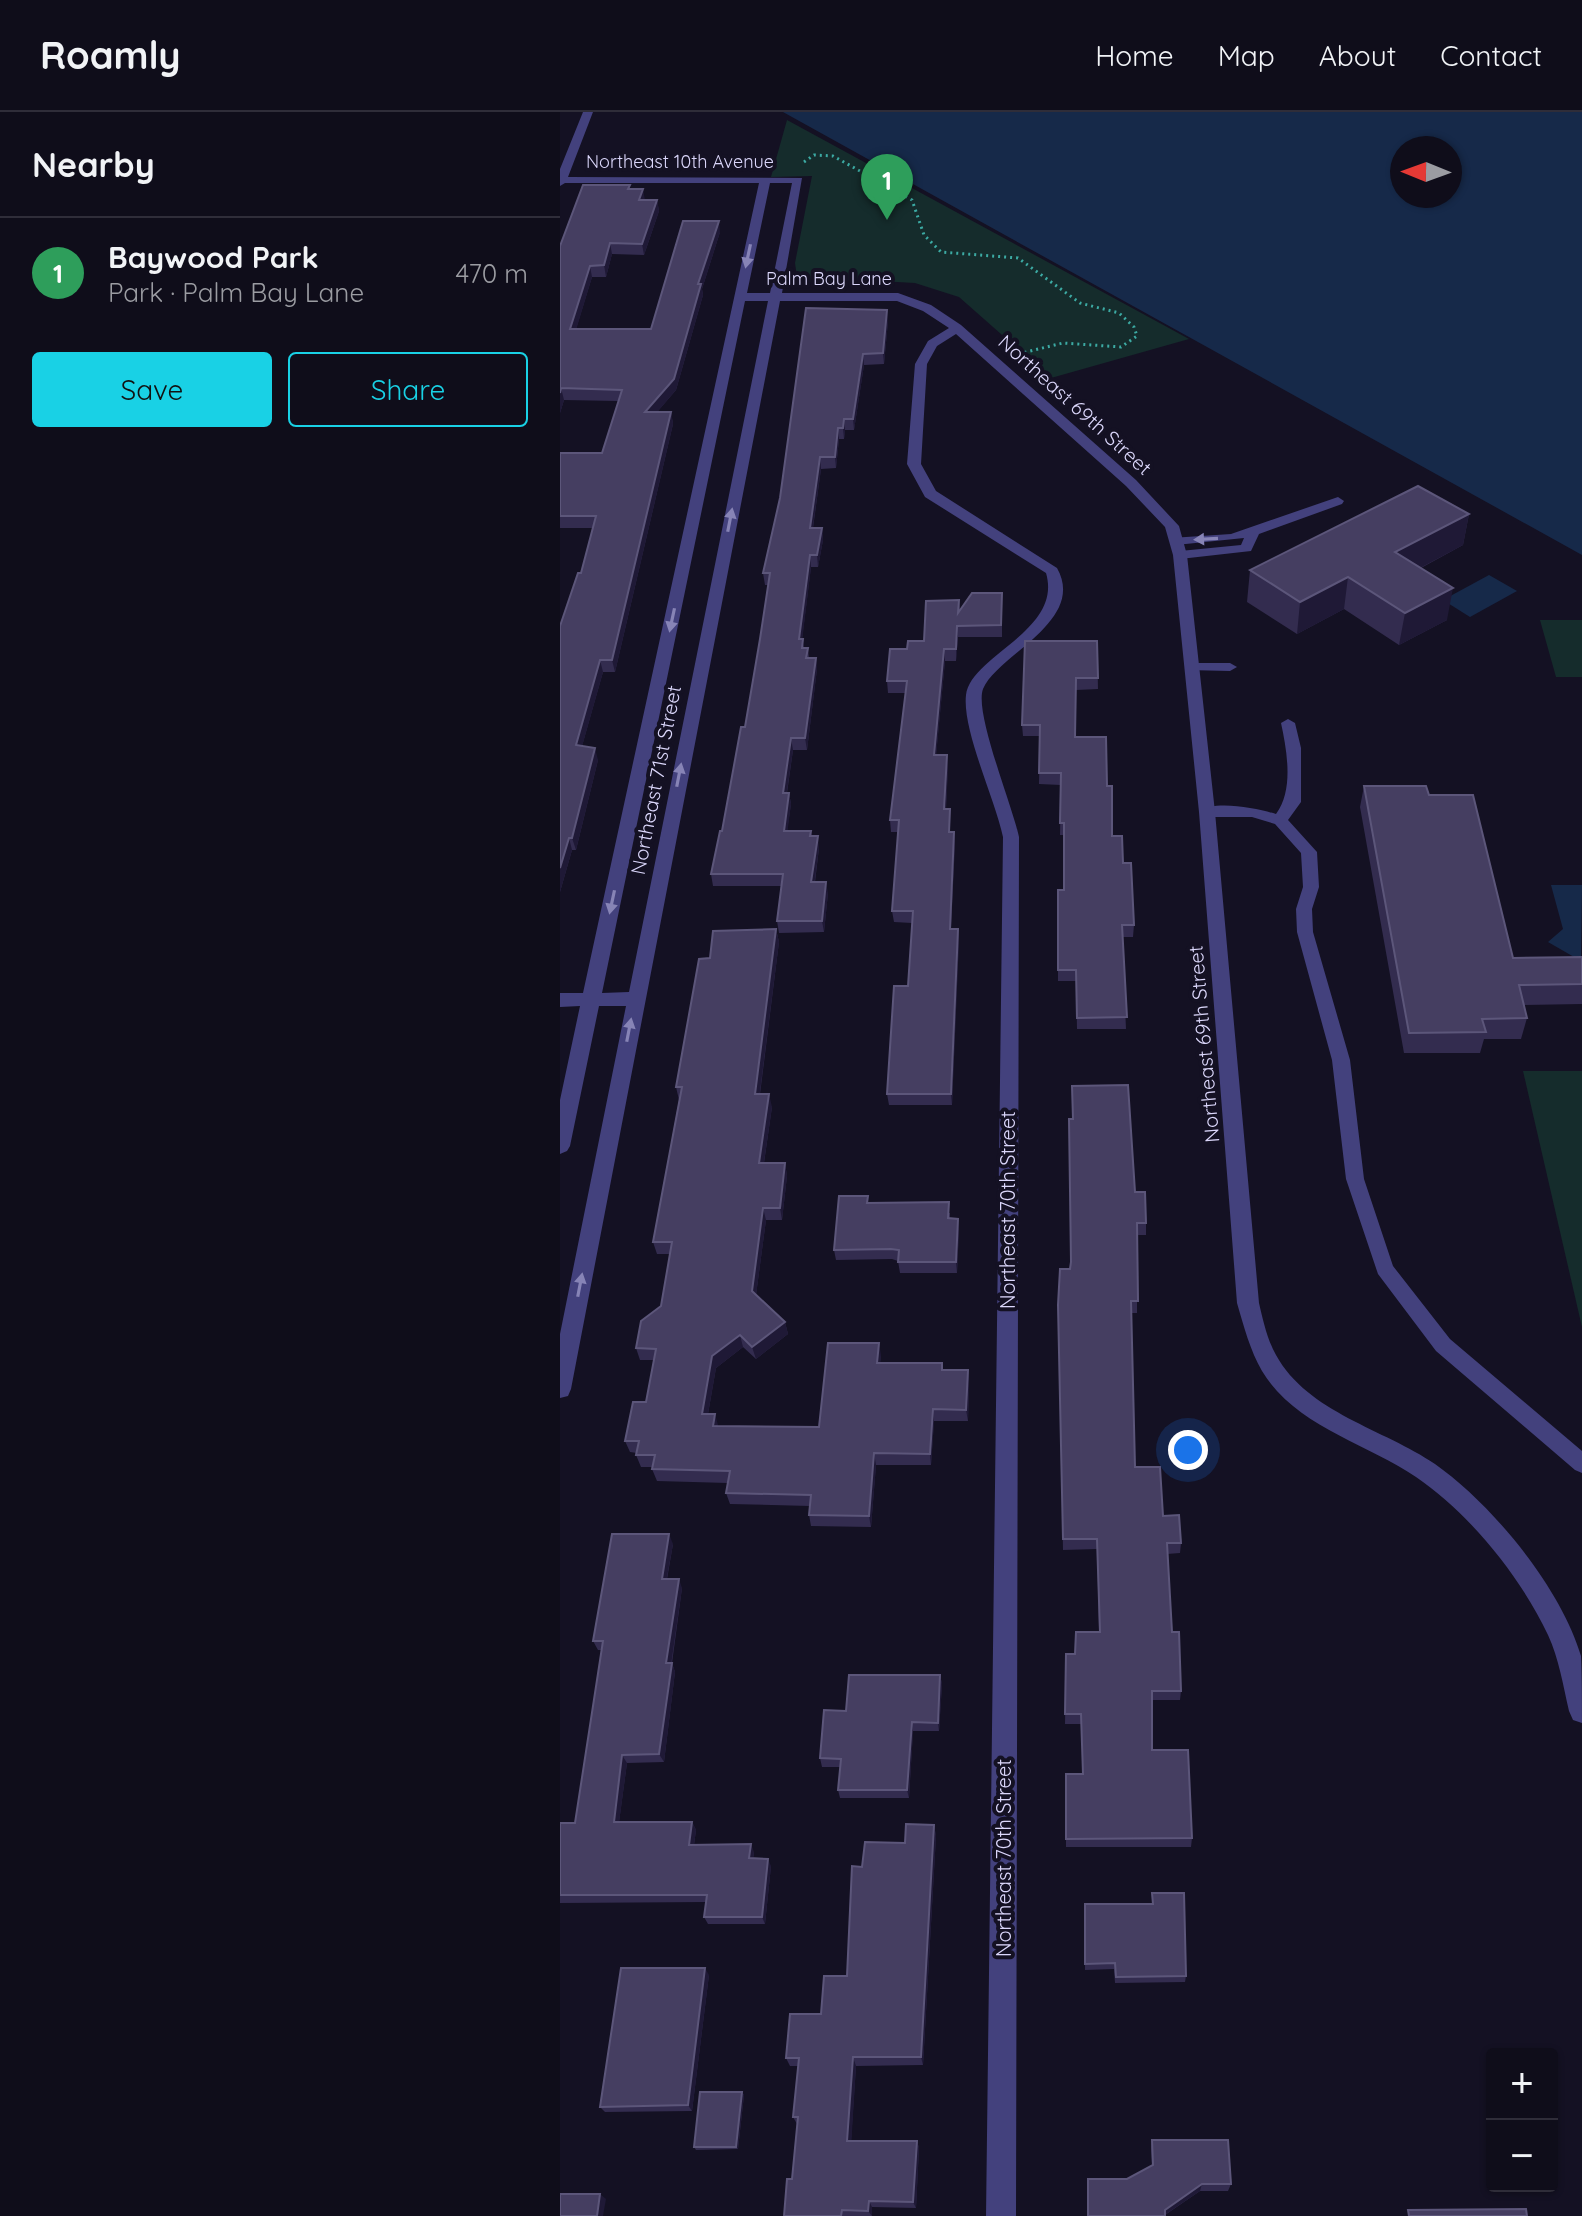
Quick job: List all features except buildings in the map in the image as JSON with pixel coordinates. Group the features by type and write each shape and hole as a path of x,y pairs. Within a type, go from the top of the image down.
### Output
{"street":[{"path":"560,181 588,112"},
{"name":"Northeast 71st Street","path":"560,1146 765,180"},
{"name":"Northeast 10th Avenue","path":"560,181 798,180"},
{"name":"Northeast 71st Street","path":"560,1389 798,180"},
{"name":"Palm Bay Lane","path":"740,297 898,297 927,308 957,328"},
{"name":"Northeast 69th Street","path":"957,328 1131,483 1172,526 1178,548 1207,812 1248,1303 1257,1336 1273,1371 1304,1401 1427,1472 1486,1527 1532,1585 1567,1650 1582,1711"},
{"name":"Northeast 70th Street","path":"957,328 932,344 921,364 914,464 930,494 1052,571 1056,588 1052,603 1040,622 980,681 974,694 978,721 1007,812 1011,837 1001,2216"},
{"path":"560,1000 635,999"}],"lane":[{"path":"1178,548 1246,548 1254,532 1338,501"},
{"path":"1192,667 1230,667"},
{"path":"1280,820 1293,802 1294,748 1288,723"},
{"path":"1207,812 1252,812 1280,820 1309,852 1311,887 1304,909 1305,932 1341,1060 1355,1179 1385,1269 1443,1345 1582,1464"}],"path":[{"path":"798,180 800,164 814,155 833,156 912,200 924,235 941,252 1018,258 1080,303 1119,313 1134,327 1137,336 1121,347 1063,343 1022,353"}],"green space":[{"path":"787,120 1189,339 1051,378 959,297 915,283 861,280 811,282 797,277 795,263 812,176 771,177"},
{"path":"1540,620 1582,620 1582,677 1556,677"},
{"path":"1523,1071 1582,1071 1582,1327"}],"water":[{"path":"783,112 1582,112 1582,555"},
{"path":"1489,575 1517,591 1470,617 1443,600"},
{"path":"1551,885 1582,885 1581,961 1548,942 1563,929"}],"place":[{"name":"Baywood Park","path":"887,220"}]}
